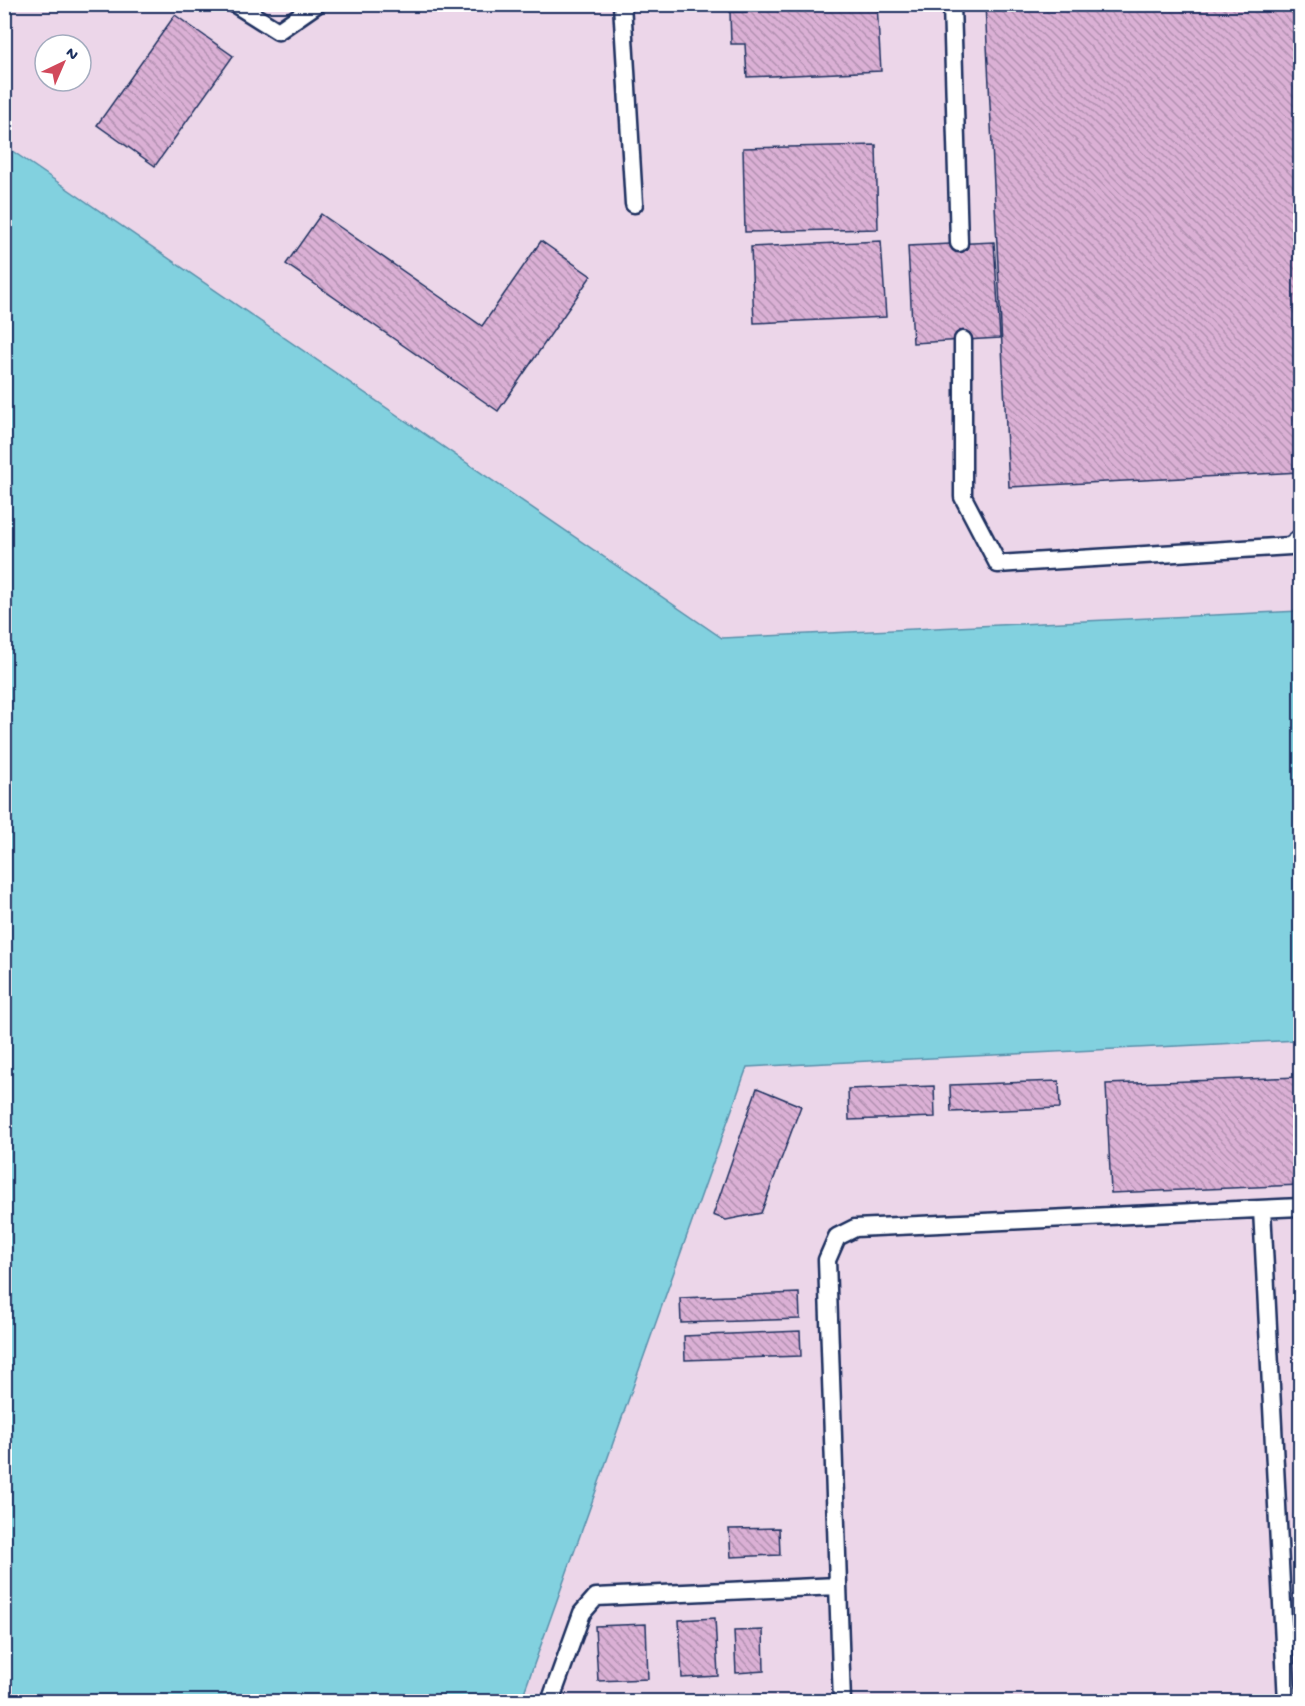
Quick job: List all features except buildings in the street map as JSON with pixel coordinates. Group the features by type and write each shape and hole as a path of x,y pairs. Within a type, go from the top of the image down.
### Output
{"lane":[{"path":"235,4 278,31 317,4"},
{"path":"622,4 634,204"},
{"path":"952,4 959,243"},
{"path":"963,340 963,497 998,564 1290,546 1300,538"},
{"path":"842,1701 827,1260 837,1237 855,1228 1300,1207"},
{"path":"1262,1209 1287,1701"},
{"path":"550,1701 582,1613 596,1597 838,1586"}],"shaded area":[{"path":"5,5 1300,5 1300,611 722,638 5,146"},
{"path":"1300,1040 1300,1701 521,1702 747,1067"}],"water":[{"path":"5,146 722,638 1300,611 1300,1040 747,1067 521,1701 5,1701"}]}
